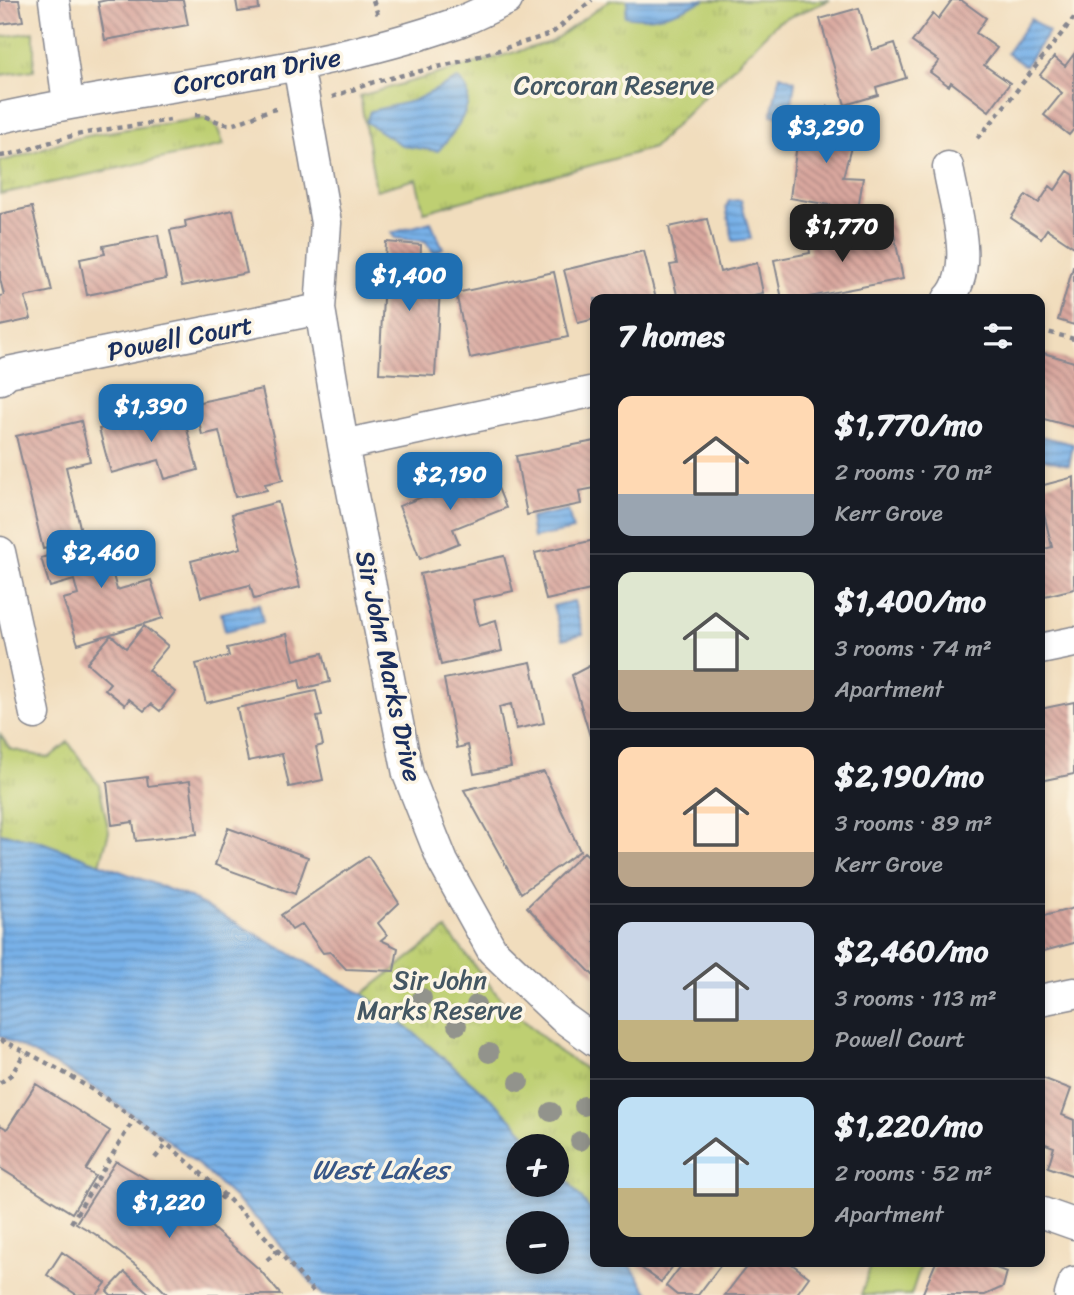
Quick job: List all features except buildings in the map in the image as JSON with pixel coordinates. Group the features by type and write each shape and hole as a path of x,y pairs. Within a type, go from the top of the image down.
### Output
{"street":[{"path":"54,0 68,103"},
{"name":"Corcoran Drive","path":"0,118 68,103 368,51 460,22 507,0"},
{"name":"Sir John Marks Drive","path":"298,65 326,223 320,309 343,445 408,774 443,862 492,950 562,1017 590,1037"},
{"path":"948,167 964,256 957,290 953,294"},
{"name":"Powell Court","path":"0,379 8,372 320,309"},
{"path":"343,445 590,392"},
{"path":"0,552 35,714"},
{"path":"1045,648 1074,642"},
{"path":"1045,999 1074,993"},
{"path":"1045,1214 1074,1224"},
{"path":"1070,1295 1074,1282"}],"path":[{"path":"976,138 991,123 1074,18"},
{"path":"1045,331 1074,339"},
{"path":"0,1040 77,1081 167,1144 225,1194 279,1249 316,1295"},
{"path":"0,1083 12,1074 25,1052"},
{"path":"71,1223 134,1119"},
{"path":"155,1158 167,1144"},
{"path":"213,1206 225,1194"},
{"path":"267,1260 279,1249"}],"green space":[{"name":"Corcoran Reserve","path":"610,0 830,0 778,22 653,148 424,212 416,179 376,190 360,96 551,42"},
{"path":"34,32 34,70 0,75 0,37"},
{"path":"206,118 217,127 224,145 0,194 0,161 79,138"},
{"path":"0,734 10,749 49,758 68,742 99,785 109,832 100,864 39,841 0,833"},
{"name":"Sir John Marks Reserve","path":"446,929 503,1002 558,1051 590,1072 590,1210 569,1182 569,1134 525,1134 409,1029 363,994"},
{"path":"870,1267 920,1267 911,1295 861,1295"}],"water":[{"path":"628,0 705,0 666,15 636,18 625,16"},
{"path":"1031,19 1049,32 1025,66 1007,53"},
{"path":"780,75 795,81 790,118 771,115"},
{"path":"458,79 465,86 467,105 458,126 438,151 403,146 366,122 370,111 413,101"},
{"path":"741,200 751,239 733,241 726,207 729,201"},
{"path":"825,212 826,227 793,230 791,215"},
{"path":"431,222 443,248 434,253 425,241 395,238 391,233"},
{"path":"1045,437 1073,444 1069,465 1045,459"},
{"path":"568,510 573,530 533,538 530,518"},
{"path":"574,601 583,634 563,639 553,606"},
{"path":"259,604 263,622 225,631 221,613"},
{"name":"West Lakes","path":"0,833 39,841 189,897 363,994 413,1032 499,1106 526,1134 506,1134 506,1197 569,1197 569,1182 590,1210 590,1267 631,1267 650,1295 322,1295 262,1224 201,1167 164,1137 81,1079 0,1036"}]}
